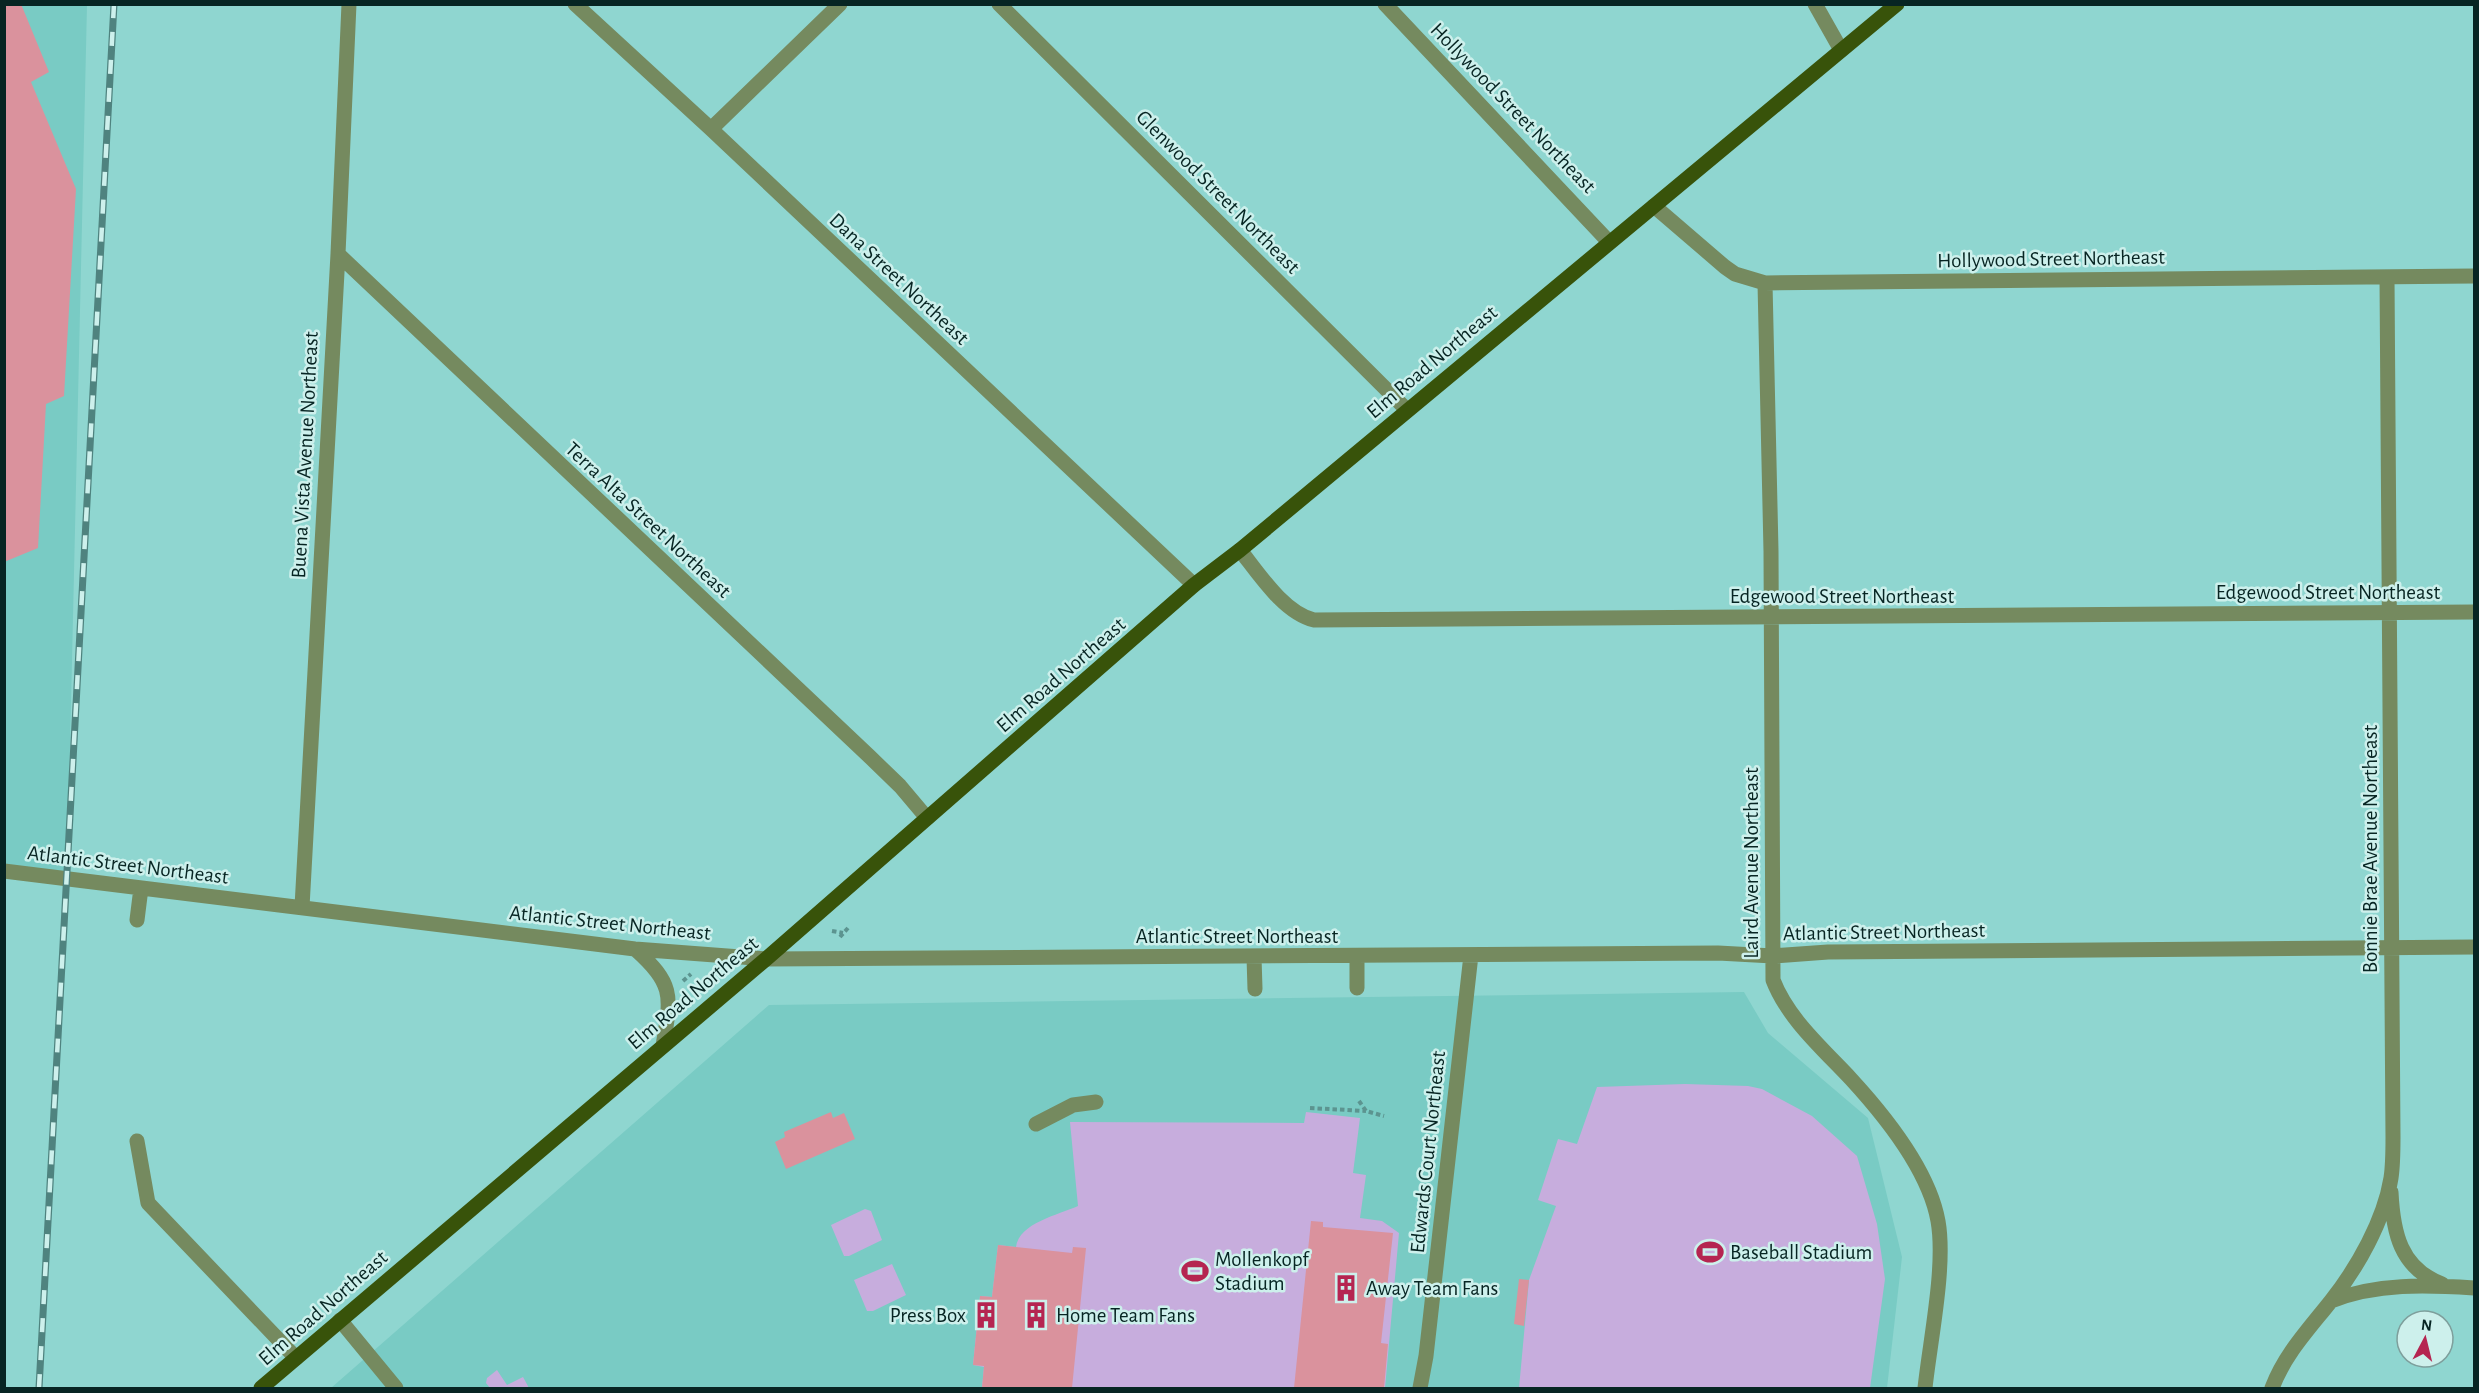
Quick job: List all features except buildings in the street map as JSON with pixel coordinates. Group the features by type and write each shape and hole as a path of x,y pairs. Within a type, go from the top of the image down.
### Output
{"main road":[{"name":"Elm Road Northeast","path":"261,1389 766,959 1194,585 1240,550 1897,4"}],"street":[{"name":"Buena Vista Avenue Northeast","path":"302,907 338,254 349,4"},
{"name":"Dana Street Northeast","path":"575,4 711,129 1194,585"},
{"path":"711,129 840,4"},
{"name":"Glenwood Street Northeast","path":"999,4 1407,410"},
{"name":"Hollywood Street Northeast","path":"1385,4 1609,242"},
{"path":"1815,4 1841,50"},
{"name":"Hollywood Street Northeast","path":"1654,206 1735,274 1765,283 2475,276"},
{"name":"Terra Alta Street Northeast","path":"338,254 870,756 900,786 927,819"},
{"name":"Bonnie Brae Avenue Northeast","path":"2272,1389 2296,1343 2331,1301 2355,1267 2369,1239 2391,1180 2393,1137 2387,277"},
{"name":"Laird Avenue Northeast","path":"1765,283 1771,617 1773,980 1781,1000 1866,1096 1921,1174 1930,1192 1941,1241 1925,1389"},
{"name":"Edgewood Street Northeast","path":"1240,550 1267,584 1302,617 1314,620 2475,612"},
{"name":"Atlantic Street Northeast","path":"4,871 635,949 766,959 1718,953 1773,956 1828,952 2475,947"},
{"path":"137,920 141,888"},
{"path":"635,949 652,965 665,982 670,1002 663,1046"},
{"name":"Edwards Court Northeast","path":"1420,1389 1426,1356 1471,955"},
{"path":"1357,956 1357,988"},
{"path":"1254,957 1255,989"},
{"path":"1036,1124 1072,1105 1096,1102"},
{"path":"137,1141 148,1203 297,1358"},
{"path":"2391,1180 2392,1221 2398,1245 2411,1264 2427,1278 2448,1287"},
{"path":"2331,1301 2356,1292 2387,1287 2475,1288"},
{"path":"340,1320 396,1389"}],"path":[{"path":"832,931 842,935 848,928"},
{"path":"691,974 684,980 692,981"},
{"path":"1359,1101 1366,1111"},
{"path":"1310,1108 1366,1111 1384,1116"}],"shaded area":[{"path":"5,5 87,5 67,879 5,871"},
{"path":"1744,992 1768,1033 1868,1118 1902,1257 1887,1388 331,1388 769,1005"},
{"name":"Baseball Stadium","path":"1685,1084 1748,1086 1762,1089 1812,1116 1857,1156 1877,1224 1885,1279 1870,1388 1519,1388 1529,1280 1556,1206 1538,1200 1558,1139 1577,1144 1597,1087"},
{"name":"Mollenkopf Stadium","path":"1306,1112 1360,1118 1353,1173 1366,1175 1360,1218 1382,1221 1399,1233 1385,1388 982,1388 984,1367 973,1365 980,1296 992,1297 998,1245 1016,1247 1024,1232 1032,1226 1078,1206 1070,1122 1304,1123"},
{"path":"865,1209 871,1211 882,1240 849,1256 844,1256 831,1225"},
{"path":"892,1264 906,1295 873,1311 867,1311 854,1280"},
{"path":"497,1370 507,1385 523,1377 529,1388 490,1388 486,1383 487,1378"}],"railway":[{"path":"39,1388 114,4"}],"place":[{"name":"Baseball Stadium","path":"1710,1252"},
{"name":"Mollenkopf Stadium","path":"1195,1271"},
{"name":"Away Team Fans","path":"1346,1288"},
{"name":"Press Box","path":"986,1315"},
{"name":"Home Team Fans","path":"1036,1315"}]}
